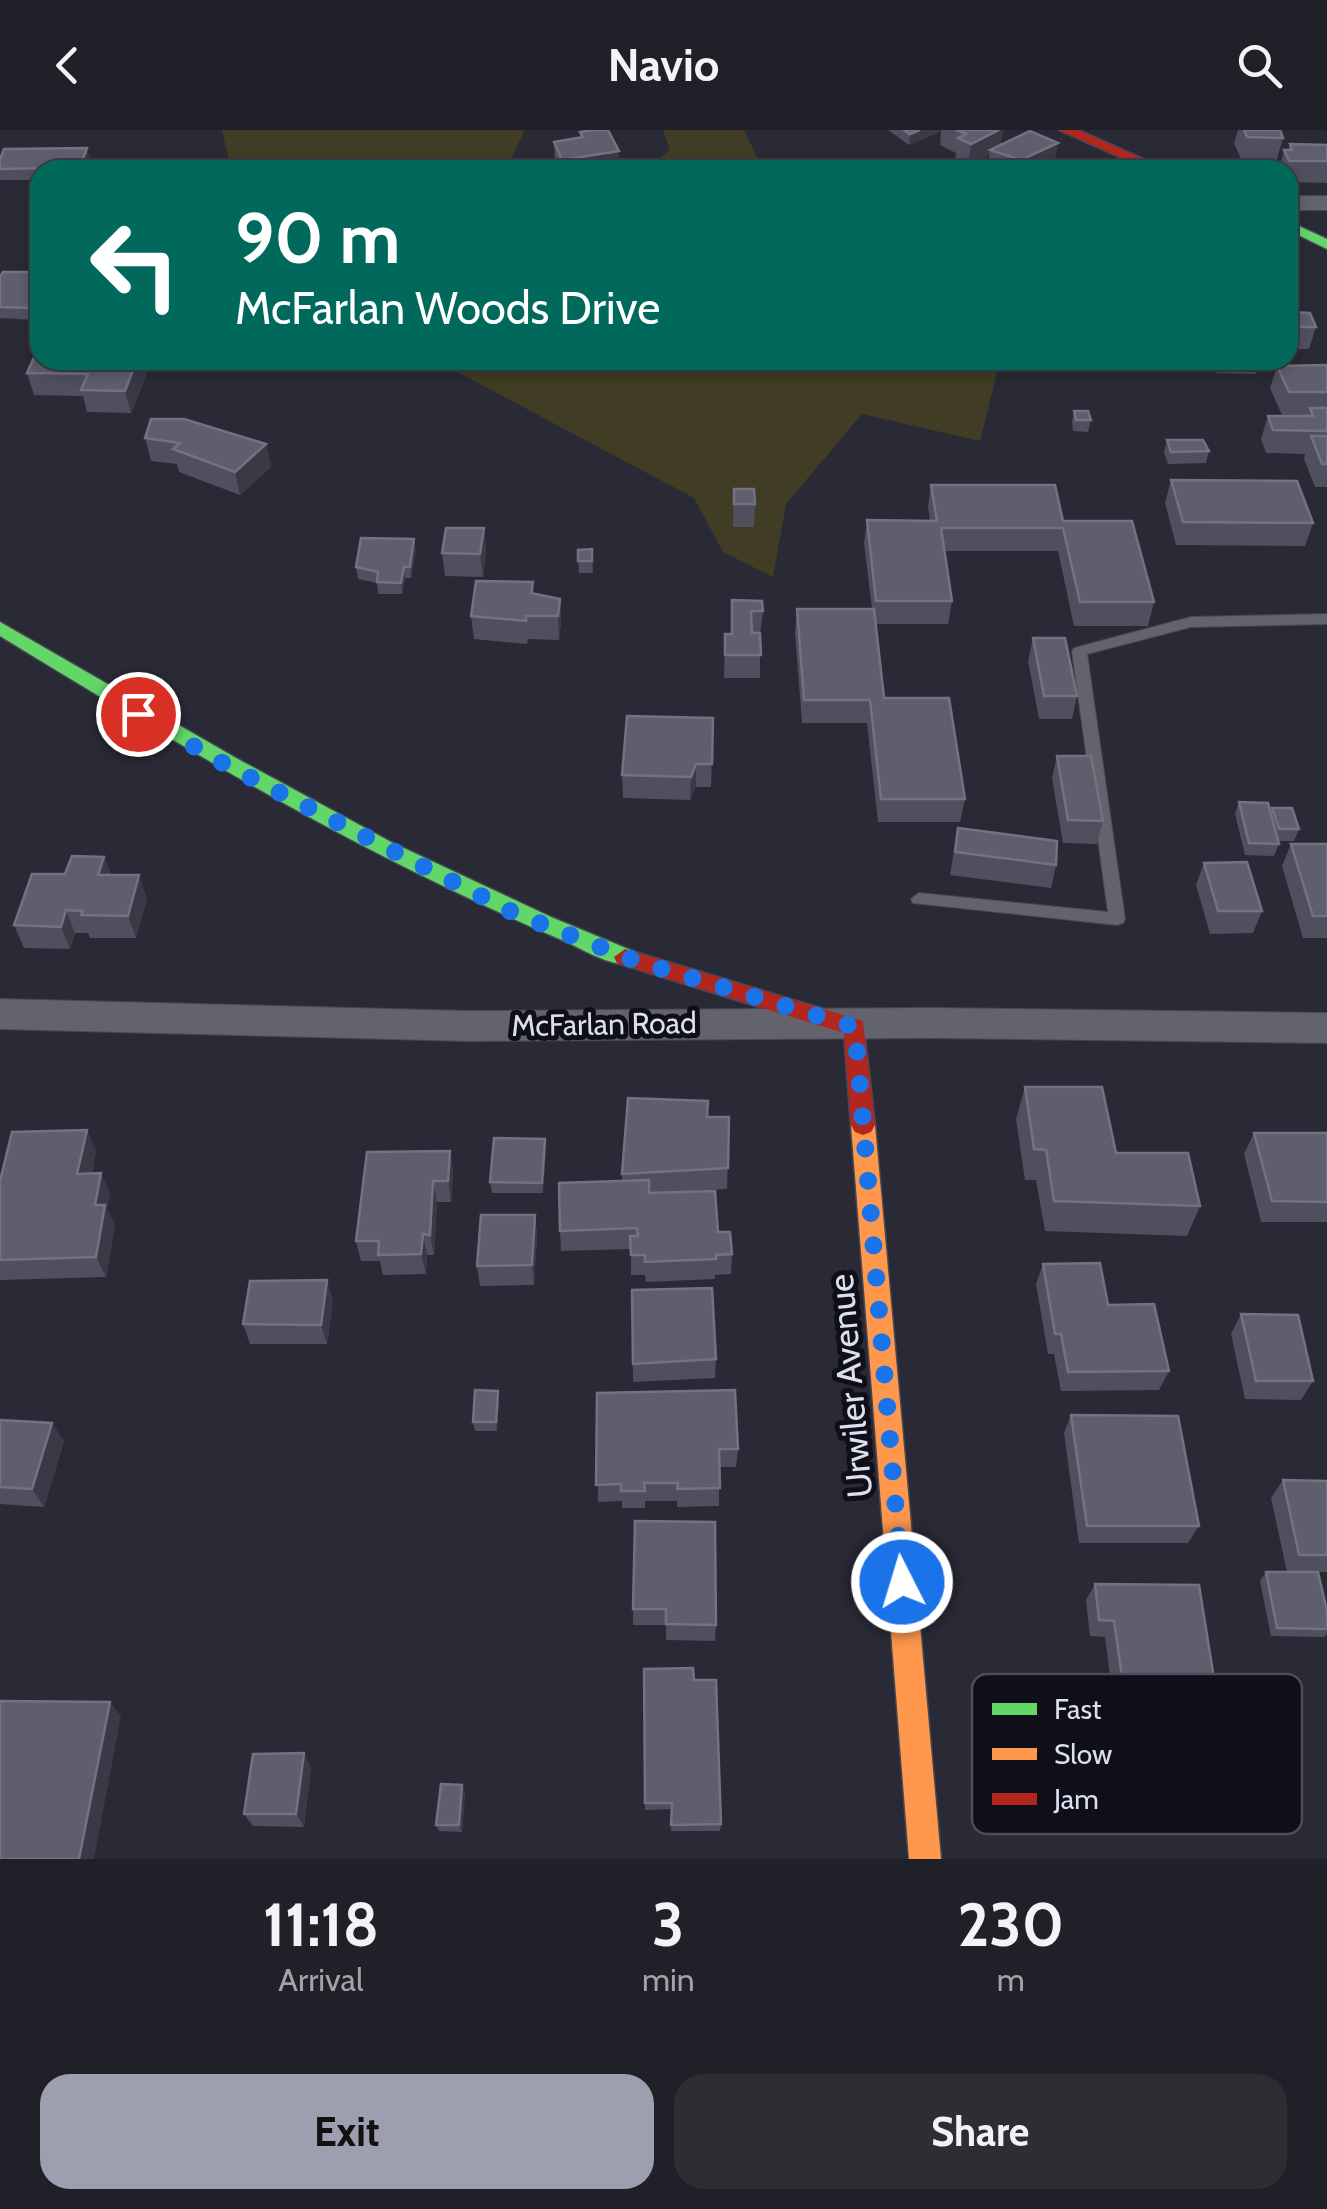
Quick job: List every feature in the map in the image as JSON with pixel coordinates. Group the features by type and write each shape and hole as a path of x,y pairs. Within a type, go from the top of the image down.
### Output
{"street":[{"path":"1066,130 1137,160"},
{"path":"1298,203 1327,203"},
{"path":"1298,230 1327,245"},
{"path":"0,628 226,765 514,913 636,961 855,1027"},
{"name":"McFarlan Road","path":"0,1014 468,1026 693,1022 855,1027 932,1023 1327,1028"},
{"name":"Urwiler Avenue","path":"855,1027 925,1859"}],"lane":[{"path":"919,899 1117,919 1079,651 1191,622 1327,619"}],"shaded area":[{"path":"222,130 525,130 511,160 229,160"},
{"path":"663,130 744,130 758,160 658,160 670,150"},
{"path":"454,370 998,370 980,441 862,414 786,504 773,577 723,552 694,498"}],"building":[{"path":"608,130 619,151 562,160 554,142 583,137 580,132"},
{"path":"956,130 999,130 971,144 958,138 966,134"},
{"path":"1244,130 1280,130 1283,138 1247,137"},
{"path":"1030,131 1058,143 1021,160 990,150"},
{"path":"1290,144 1327,145 1327,161 1289,160 1284,150 1292,150"},
{"path":"87,148 83,160 30,160 30,168 0,169 4,149"},
{"path":"3,272 30,272 30,308 0,307"},
{"path":"1298,312 1310,313 1316,327 1298,327"},
{"path":"1327,365 1327,392 1289,392 1279,370 1298,370 1298,366"},
{"path":"30,366 30,370 133,370 125,391 81,390 88,374 27,373"},
{"path":"1310,408 1327,408 1327,431 1273,430 1268,416 1313,416"},
{"path":"1074,411 1088,411 1091,420 1076,420"},
{"path":"151,419 184,419 266,444 235,472 173,449 180,443 145,438"},
{"path":"1311,436 1327,436 1327,464 1322,464"},
{"path":"1167,440 1203,440 1209,451 1171,452"},
{"path":"1171,480 1297,481 1313,523 1183,522"},
{"path":"931,485 1055,485 1063,521 1132,521 1154,602 1080,602 1063,528 941,528 952,601 876,601 867,520 937,521"},
{"path":"734,489 754,489 755,504 734,504"},
{"path":"446,528 484,528 480,554 442,553"},
{"path":"361,538 414,539 410,567 404,567 401,583 377,582 378,572 356,567"},
{"path":"592,549 592,561 578,561 578,550"},
{"path":"476,581 533,582 531,593 560,599 558,616 526,616 526,621 471,616"},
{"path":"732,600 762,601 763,611 751,611 752,633 760,633 761,655 725,655 725,634 732,634"},
{"path":"797,609 874,609 884,698 949,698 965,799 881,799 870,700 804,700"},
{"path":"1033,638 1065,638 1077,696 1044,696"},
{"path":"627,716 713,718 712,764 696,764 691,777 622,775"},
{"path":"1057,756 1091,756 1103,821 1068,820"},
{"path":"1239,802 1268,803 1279,844 1249,843"},
{"path":"1272,808 1292,808 1299,829 1279,829"},
{"path":"958,828 1057,841 1056,865 955,852"},
{"path":"1291,844 1327,844 1327,916 1313,916"},
{"path":"72,856 104,857 98,875 139,875 128,916 81,915 83,911 66,910 61,927 14,925 32,874 65,874"},
{"path":"1247,862 1262,911 1218,911 1204,863"},
{"path":"1025,1087 1102,1087 1116,1153 1188,1153 1200,1206 1054,1201 1046,1150 1034,1149"},
{"path":"628,1098 708,1101 707,1117 729,1117 728,1168 622,1174"},
{"path":"87,1130 77,1174 101,1173 95,1205 105,1205 96,1257 0,1260 0,1181 12,1132"},
{"path":"1254,1133 1327,1133 1327,1202 1272,1201"},
{"path":"494,1138 545,1139 542,1183 490,1182"},
{"path":"450,1151 448,1181 433,1181 430,1235 423,1234 421,1254 378,1255 379,1241 356,1241 367,1152"},
{"path":"649,1180 649,1193 715,1191 718,1232 730,1232 732,1254 716,1255 716,1259 645,1262 645,1255 631,1255 630,1236 638,1236 637,1228 560,1231 559,1183"},
{"path":"481,1215 535,1215 532,1265 477,1266"},
{"path":"1100,1263 1108,1305 1154,1304 1169,1371 1068,1372 1061,1334 1055,1334 1043,1264"},
{"path":"327,1280 321,1325 243,1324 250,1281"},
{"path":"712,1288 716,1359 633,1364 632,1290"},
{"path":"1241,1314 1298,1315 1313,1381 1256,1381"},
{"path":"475,1390 498,1391 496,1422 473,1422"},
{"path":"735,1390 738,1449 719,1449 720,1488 677,1489 678,1483 644,1483 645,1491 621,1491 621,1484 596,1485 597,1393"},
{"path":"1071,1415 1178,1416 1199,1526 1087,1526"},
{"path":"0,1420 52,1423 32,1489 0,1487"},
{"path":"1283,1480 1327,1481 1327,1555 1299,1555"},
{"path":"635,1521 715,1522 716,1625 666,1624 666,1609 633,1609"},
{"path":"1266,1572 1318,1572 1327,1629 1277,1628"},
{"path":"1095,1584 1199,1585 1213,1674 1122,1674 1114,1621 1099,1620"},
{"path":"693,1668 694,1680 716,1680 721,1824 671,1825 672,1803 645,1803 644,1669"},
{"path":"0,1701 110,1702 79,1859 0,1859"},
{"path":"304,1753 296,1814 244,1814 253,1754"},
{"path":"441,1784 462,1785 459,1825 436,1825"}],"traffic: fast":[{"path":"1298,230 1327,245"},
{"path":"0,628 306,806 463,886 625,957"}],"traffic: slow":[{"path":"863,1125 925,1859"}],"traffic: jam":[{"path":"1066,130 1137,160"},
{"path":"625,957 855,1027 863,1125"}],"route":[{"path":"138,714 420,868 514,913 636,961 855,1027 902,1582"}]}
